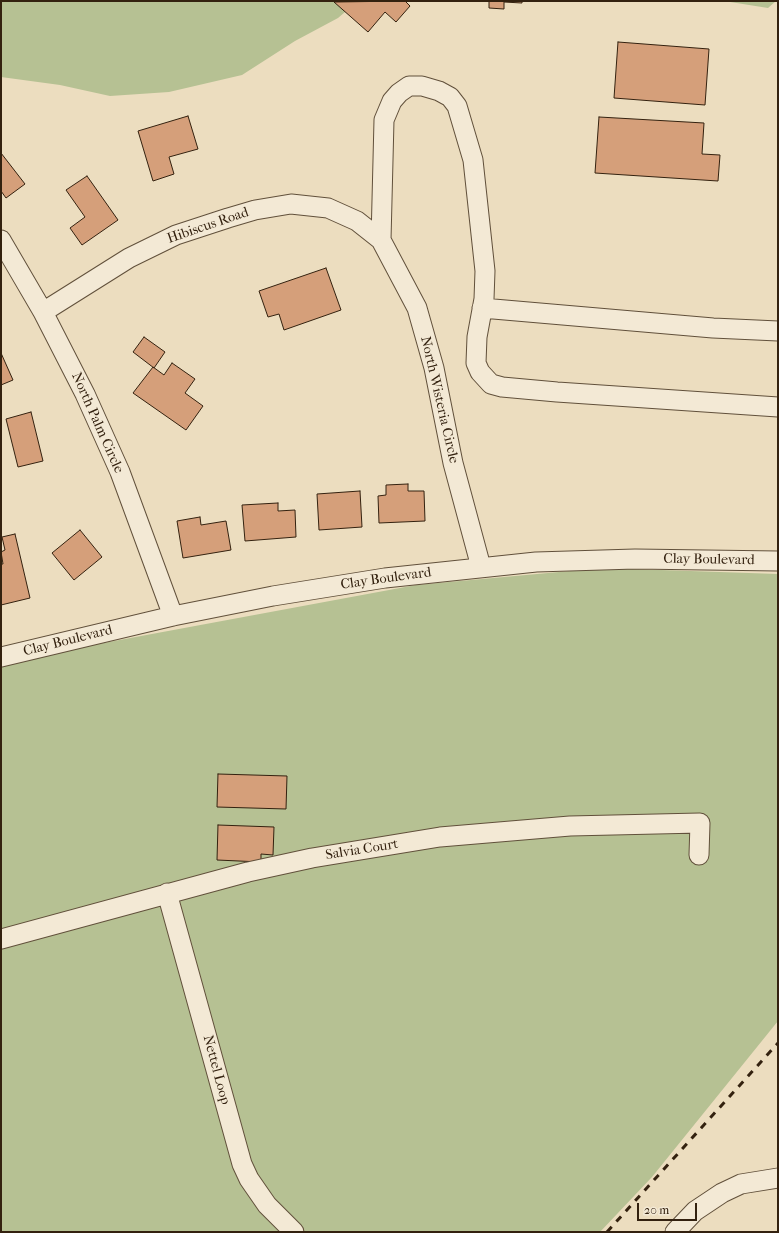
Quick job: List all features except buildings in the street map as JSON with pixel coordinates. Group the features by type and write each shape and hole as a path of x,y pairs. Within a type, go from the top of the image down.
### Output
{"street":[{"path":"381,240 384,120 392,101 399,92 409,86 422,86 439,91 450,97 457,106 473,160 485,270 482,308 477,337 476,363 480,372 492,384 502,387 549,391 778,407"},
{"name":"Hibiscus Road","path":"43,312 129,258 176,235 255,210 291,204 328,208 357,220 381,240"},
{"name":"North Palm Circle","path":"1,240 43,312 85,394 120,472 173,616"},
{"name":"North Wisteria Circle","path":"381,240 417,308 434,368 453,463 481,567"},
{"path":"482,308 713,328 778,331"},
{"name":"Clay Boulevard","path":"1,658 173,616 273,596 385,578 536,562 635,559 778,561"},
{"name":"Salvia Court","path":"1,939 167,893 312,858 440,837 505,830 620,824 700,823 699,855"},
{"name":"Nettel Loop","path":"167,893 242,1164 249,1179 267,1205 294,1232"},
{"path":"675,1232 695,1211 722,1193 741,1184 778,1178"}],"green space":[{"path":"1,1 358,1 338,18 295,41 242,75 169,92 110,96 60,85 1,77"},
{"path":"724,1 776,1 768,8"},
{"path":"603,568 778,574 778,1021 652,1177 600,1232 1,1232 1,662 416,585"}],"railway":[{"path":"607,1232 778,1043"}]}
